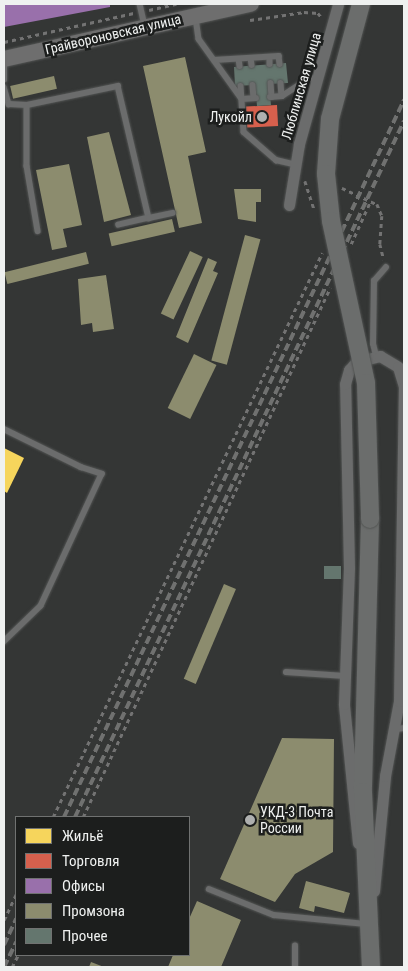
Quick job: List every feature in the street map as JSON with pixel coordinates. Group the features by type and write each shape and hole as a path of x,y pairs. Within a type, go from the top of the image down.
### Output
{"main road":[{"name":"Грайвороновская улица","path":"4,58 144,19 196,16 251,4"},
{"path":"361,4 330,119 326,174 331,222 366,383 370,518 364,792 368,893 371,920 371,967"}],"street":[{"name":"Люблинская улица","path":"289,206 297,167 299,144 338,4"},
{"path":"368,893 354,815 345,738 349,559 345,384 352,365 365,357 376,356 394,364 401,372 404,387 400,728 385,776 371,920"}],"lane":[{"path":"140,4 144,19"},
{"path":"196,16 199,40 242,99"},
{"path":"214,60 280,56 280,64"},
{"path":"270,57 270,64"},
{"path":"4,58 4,80"},
{"path":"251,58 252,65"},
{"path":"239,59 240,66"},
{"path":"271,83 271,97 282,96 310,78 317,80"},
{"path":"281,83 282,96"},
{"path":"242,99 255,98 253,85"},
{"path":"4,87 9,104 27,105 118,86 149,218"},
{"path":"241,86 244,132 276,160 297,167"},
{"path":"27,105 27,166 38,231"},
{"path":"119,225 172,213"},
{"path":"376,356 373,344 374,281 386,267"},
{"path":"4,429 81,467 102,474 40,606 4,642"},
{"path":"286,672 345,676"},
{"path":"210,889 274,915 371,920"},
{"path":"295,946 295,967"}],"path":[{"path":"4,42 144,19 176,4"},
{"path":"297,167 308,184 314,212"},
{"path":"360,195 377,204 382,216 380,244 386,267"},
{"path":"350,245 371,200"},
{"path":"53,816 324,250"},
{"path":"83,816 334,281"},
{"path":"4,920 15,896"}],"building: Жильё":[{"path":"4,448 24,458 7,493 4,491"}],"building: Торговля":[{"name":"Лукойл","path":"277,105 278,126 247,128 246,107"}],"building: Офисы":[{"path":"4,4 110,4 110,7 4,27"}],"building: Промзона":[{"path":"185,57 206,152 188,156 202,223 179,228 143,66"},
{"path":"54,76 57,89 13,99 10,86"},
{"path":"109,132 131,215 104,222 87,137"},
{"path":"69,164 82,225 63,229 67,247 52,250 36,170"},
{"path":"234,189 261,189 261,202 256,202 256,222 238,219"},
{"path":"172,219 175,232 112,246 109,234"},
{"path":"245,235 260,239 227,365 211,361"},
{"path":"190,251 203,257 174,319 161,314"},
{"path":"86,252 89,264 7,284 4,272"},
{"path":"208,258 217,262 213,271 218,273 188,343 176,337"},
{"path":"106,275 114,329 93,332 92,323 81,325 78,279"},
{"path":"194,354 216,365 190,419 168,408"},
{"path":"224,584 236,589 196,684 184,679"},
{"path":"282,738 334,739 333,852 295,874 275,902 220,879"},
{"path":"306,881 350,893 344,913 315,906 314,912 299,908"},
{"path":"197,901 241,920 221,967 168,967 173,956 190,956 190,917"},
{"path":"91,962 104,967 89,967"}],"building: Прочее":[{"path":"286,63 288,83 269,84 271,105 257,106 255,85 235,86 234,67"},
{"path":"324,566 341,566 341,579 324,579"}],"railway":[{"path":"64,816 404,100"},
{"path":"75,816 404,121"},
{"path":"4,945 15,921"},
{"path":"4,967 15,944"}],"place":[{"name":"Лукойл","path":"262,117"},
{"name":"УКД-3 Почта России","path":"250,820"}]}
